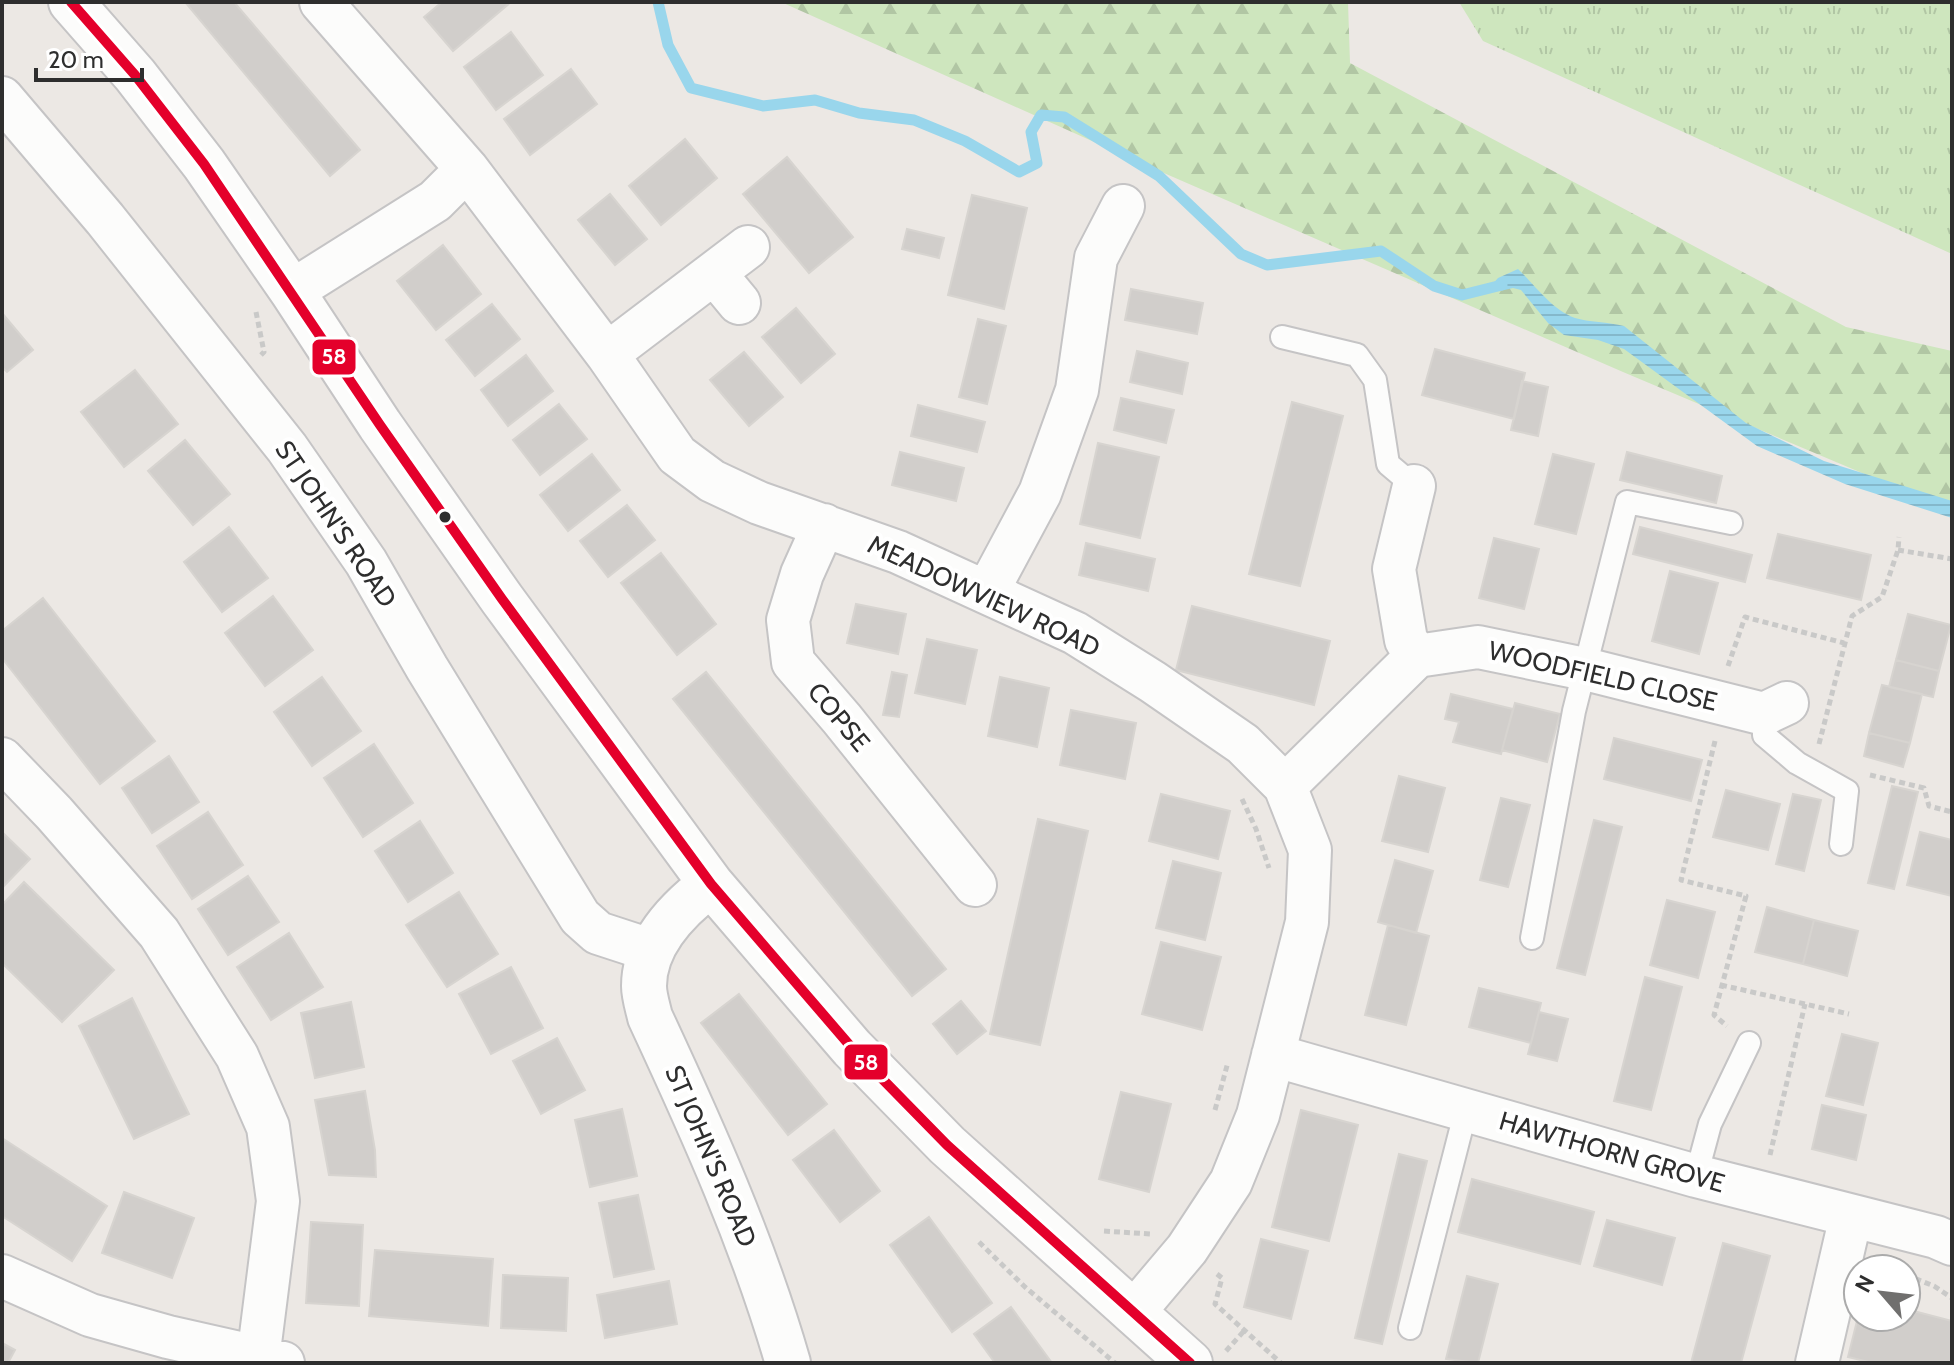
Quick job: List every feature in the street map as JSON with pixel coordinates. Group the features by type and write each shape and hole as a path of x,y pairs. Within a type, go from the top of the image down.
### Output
{"street":[{"path":"71,2 135,75 187,142 502,599 711,884 852,1048 947,1145 1133,1313 1208,1358"},
{"name":"MEADOWVIEW ROAD","path":"321,2 467,169 607,354 677,455 712,481 759,503 898,552 1075,633 1243,744 1285,786 1310,850 1307,922 1258,1115 1231,1182 1187,1249 1133,1313"},
{"name":"ST JOHN'S ROAD","path":"2,98 105,219 287,448 366,562 427,668 580,917 598,933 650,950"},
{"path":"292,291 435,201 467,169"},
{"path":"987,592 1040,493 1077,390 1096,258 1123,206"},
{"path":"607,354 727,289 748,247"},
{"path":"1285,786 1417,656 1406,640 1394,569 1414,486"},
{"name":"COPSE","path":"824,525 802,574 788,620 793,662 975,885"},
{"name":"WOODFIELD CLOSE","path":"1417,656 1478,647 1723,703 1776,708"},
{"path":"2,759 54,813 159,933 237,1056 268,1127 278,1201 270,1361 90,1315 2,1276"},
{"name":"ST JOHN'S ROAD","path":"711,884 688,901 650,950 644,987 650,1017 730,1193 769,1297 788,1363"},
{"name":"HAWTHORN GROVE","path":"1273,1055 1696,1176 1936,1237 1952,1244"},
{"path":"1817,1363 1851,1216"}],"lane":[{"path":"1282,337 1357,355 1375,380 1388,464 1414,486"},
{"path":"1532,938 1574,711 1627,502 1731,523"},
{"path":"1776,708 1764,735 1797,763 1847,791 1841,844"},
{"path":"1696,1176 1710,1124 1749,1043"},
{"path":"1410,1328 1466,1110"}],"path":[{"path":"1818,751 1852,616 1882,597 1898,550 1899,537"},
{"path":"1898,550 1952,559"},
{"path":"1749,1043 1714,1015 1746,896 1681,880 1723,703 1721,677 1730,663 1745,617 1844,643"},
{"path":"1863,773 1924,788 1929,806 1952,812"},
{"path":"1238,792 1271,871"},
{"path":"1721,985 1849,1014"},
{"path":"1768,1164 1805,1004"},
{"path":"1213,1118 1231,1052"},
{"path":"979,1242 1025,1287 1115,1363"},
{"path":"1922,1281 1952,1298"},
{"path":"1208,1358 1244,1331"}],"green space":[{"path":"781,2 1348,2 1350,63 1846,327 1952,351 1952,511 1150,167"},
{"path":"1459,2 1952,2 1952,254 1483,41"}],"water":[{"path":"1518,269 1566,314 1624,326 1746,423 1824,461 1952,501 1952,518 1845,484 1757,446 1624,349 1598,340 1564,335 1548,323 1521,290 1489,288 1498,278"}],"building":[{"path":"185,2 234,2 360,150 330,176"},
{"path":"442,2 511,2 453,51 424,17"},
{"path":"511,32 543,75 496,110 464,67"},
{"path":"571,69 597,104 530,155 504,119"},
{"path":"685,139 717,178 661,225 629,186"},
{"path":"787,157 853,237 809,273 743,194"},
{"path":"610,194 647,239 615,265 578,220"},
{"path":"972,195 1027,208 1004,309 948,295"},
{"path":"907,229 944,238 939,258 902,249"},
{"path":"443,245 481,294 436,330 397,281"},
{"path":"1131,289 1203,303 1197,334 1125,320"},
{"path":"492,304 520,339 475,376 446,340"},
{"path":"796,308 835,354 801,383 762,337"},
{"path":"2,313 33,350 7,372 2,367"},
{"path":"978,319 1006,326 987,404 959,397"},
{"path":"1435,349 1525,373 1514,419 1422,395"},
{"path":"1137,351 1188,363 1182,394 1130,382"},
{"path":"744,352 783,397 749,426 710,380"},
{"path":"526,355 553,391 508,426 481,390"},
{"path":"135,370 178,424 124,467 81,412"},
{"path":"1522,381 1548,387 1538,436 1511,430"},
{"path":"1121,398 1174,410 1166,443 1114,430"},
{"path":"1292,402 1343,416 1300,586 1249,574"},
{"path":"559,404 587,439 540,475 513,440"},
{"path":"918,405 985,422 977,452 911,436"},
{"path":"185,440 230,494 193,525 148,471"},
{"path":"1098,443 1159,457 1140,538 1080,524"},
{"path":"900,452 964,468 956,501 892,485"},
{"path":"1627,452 1722,476 1716,503 1620,480"},
{"path":"592,454 620,490 568,531 540,495"},
{"path":"1553,454 1594,464 1576,534 1535,524"},
{"path":"627,505 655,540 608,577 580,541"},
{"path":"229,527 268,578 222,612 184,562"},
{"path":"1640,527 1752,555 1745,582 1633,554"},
{"path":"1778,534 1871,555 1861,600 1767,578"},
{"path":"1494,538 1539,549 1524,609 1479,598"},
{"path":"1086,543 1155,559 1148,591 1079,575"},
{"path":"661,553 716,624 677,655 621,583"},
{"path":"1670,571 1718,583 1699,654 1652,641"},
{"path":"273,596 313,650 265,686 225,633"},
{"path":"43,598 155,741 100,784 2,658 2,631"},
{"path":"856,604 906,614 898,654 847,643"},
{"path":"1192,606 1330,641 1314,705 1176,670"},
{"path":"1908,614 1951,625 1939,671 1896,660"},
{"path":"927,639 977,650 965,704 915,693"},
{"path":"1896,660 1939,671 1933,697 1889,687"},
{"path":"706,672 946,969 912,996 673,699"},
{"path":"892,672 907,675 899,717 883,715"},
{"path":"322,677 361,731 312,766 274,712"},
{"path":"1000,677 1049,688 1037,747 988,736"},
{"path":"1882,685 1922,694 1910,743 1869,733"},
{"path":"1451,694 1513,709 1501,754 1453,742 1459,722 1445,719"},
{"path":"1515,703 1560,714 1547,762 1502,750"},
{"path":"1071,710 1136,723 1125,779 1060,765"},
{"path":"1869,733 1910,743 1903,767 1864,756"},
{"path":"1614,738 1702,760 1691,801 1604,779"},
{"path":"374,744 413,803 363,837 324,778"},
{"path":"169,756 199,802 152,833 122,788"},
{"path":"1399,776 1445,788 1428,852 1382,841"},
{"path":"1892,786 1918,792 1894,889 1868,883"},
{"path":"1726,790 1780,804 1768,850 1713,837"},
{"path":"1161,794 1230,811 1218,859 1149,841"},
{"path":"1793,794 1821,800 1804,871 1776,864"},
{"path":"1501,798 1530,805 1508,887 1480,880"},
{"path":"208,812 243,865 192,899 157,846"},
{"path":"1038,819 1088,831 1040,1045 990,1034"},
{"path":"1594,820 1622,827 1585,975 1557,968"},
{"path":"420,821 453,873 408,902 375,851"},
{"path":"2,832 30,859 2,888"},
{"path":"1920,832 1952,840 1952,896 1907,885"},
{"path":"1395,860 1433,871 1416,933 1378,922"},
{"path":"1173,861 1221,873 1205,940 1156,928"},
{"path":"248,876 279,922 228,955 198,909"},
{"path":"24,882 114,970 62,1022 2,963 2,905"},
{"path":"459,892 498,954 447,987 406,925"},
{"path":"1667,900 1715,912 1698,978 1650,965"},
{"path":"1767,907 1814,920 1803,964 1755,952"},
{"path":"1814,920 1858,931 1847,976 1803,964"},
{"path":"1388,925 1429,936 1406,1025 1365,1015"},
{"path":"289,933 323,987 271,1020 237,967"},
{"path":"1161,942 1221,957 1202,1030 1142,1014"},
{"path":"511,967 543,1028 491,1054 459,994"},
{"path":"1645,977 1682,987 1651,1110 1614,1101"},
{"path":"1479,988 1541,1003 1531,1043 1469,1027"},
{"path":"739,994 827,1104 788,1135 701,1023"},
{"path":"132,998 189,1114 134,1139 79,1026"},
{"path":"961,1001 986,1031 957,1054 933,1024"},
{"path":"351,1002 364,1067 315,1078 301,1013"},
{"path":"1539,1012 1568,1019 1557,1061 1528,1054"},
{"path":"1842,1034 1878,1043 1863,1105 1826,1096"},
{"path":"557,1038 585,1090 541,1114 513,1061"},
{"path":"365,1091 375,1150 376,1177 329,1175 315,1100"},
{"path":"1121,1092 1171,1104 1149,1192 1099,1179"},
{"path":"1822,1105 1866,1115 1856,1160 1812,1149"},
{"path":"622,1109 637,1176 590,1187 575,1120"},
{"path":"1301,1110 1358,1125 1329,1241 1272,1227"},
{"path":"834,1130 880,1191 840,1222 793,1160"},
{"path":"2,1138 107,1206 72,1261 2,1216"},
{"path":"1399,1154 1427,1161 1382,1344 1355,1338"},
{"path":"1472,1179 1594,1212 1580,1264 1458,1232"},
{"path":"124,1192 194,1218 172,1278 102,1253"},
{"path":"638,1195 654,1269 614,1277 599,1203"},
{"path":"929,1217 992,1303 952,1332 890,1245"},
{"path":"1607,1220 1675,1238 1662,1285 1594,1266"},
{"path":"311,1222 363,1225 359,1306 306,1303"},
{"path":"1261,1239 1308,1251 1291,1319 1244,1307"},
{"path":"1723,1243 1770,1256 1741,1363 1691,1363"},
{"path":"375,1250 493,1259 488,1326 369,1316"},
{"path":"503,1275 568,1278 566,1331 501,1328"},
{"path":"1467,1276 1498,1284 1478,1363 1446,1359"},
{"path":"669,1281 677,1324 605,1338 597,1295"},
{"path":"1011,1307 1052,1363 995,1363 974,1334"},
{"path":"1922,1313 1952,1321 1952,1363 1873,1363 1848,1357 1854,1333 1922,1333"},
{"path":"2,1343 15,1350 8,1363 2,1363"}],"waterway":[{"path":"658,2 668,45 691,88 763,106 815,100 859,113 914,120 965,141 1019,172 1037,163 1031,132 1041,115 1064,117 1159,176 1241,254 1267,265 1381,251 1434,286 1462,295 1502,285"}],"transit line":[{"name":"58","path":"71,2 135,75 204,164 502,599 711,884 852,1048 947,1145 1190,1363"}]}
